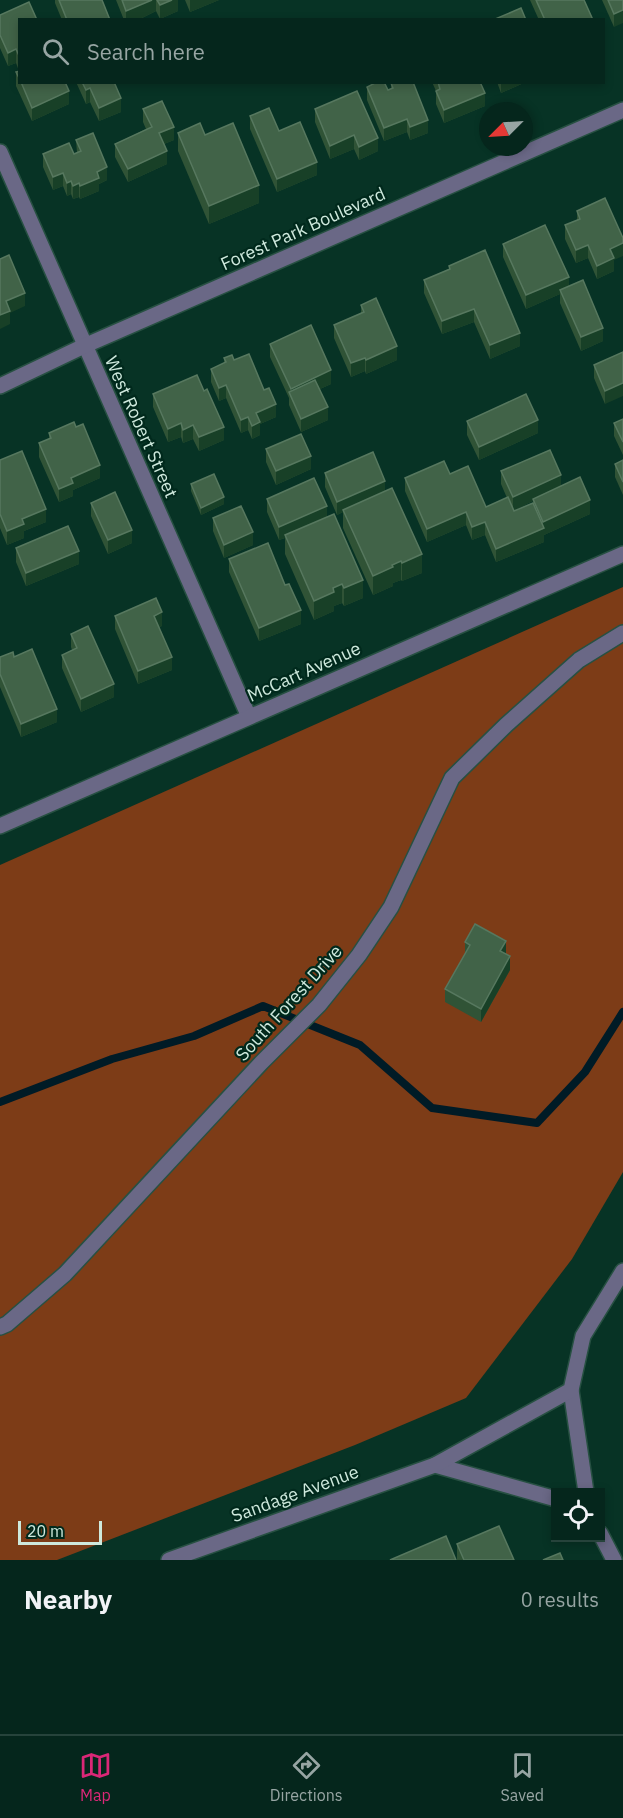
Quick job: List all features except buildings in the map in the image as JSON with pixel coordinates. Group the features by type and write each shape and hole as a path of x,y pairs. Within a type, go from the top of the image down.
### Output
{"street":[{"name":"Forest Park Boulevard","path":"0,386 84,346 623,110"},
{"name":"West Robert Street","path":"0,152 249,717"},
{"name":"McCart Avenue","path":"0,826 623,554"},
{"name":"South Forest Drive","path":"0,1327 7,1324 65,1274 315,1008 359,955 391,907 452,778 506,725 579,660 623,633"},
{"path":"585,1488 571,1390 582,1336 623,1271"},
{"name":"Sandage Avenue","path":"169,1560 435,1465 571,1390"},
{"path":"435,1465 551,1498"},
{"path":"605,1542 614,1560"}],"shaded area":[{"path":"623,587 623,1172 572,1259 466,1398 355,1445 57,1560 0,1560 0,865"}],"waterway":[{"path":"0,1102 112,1059 194,1036 263,1006 360,1045 432,1108 537,1123 585,1072 623,1012"}]}
